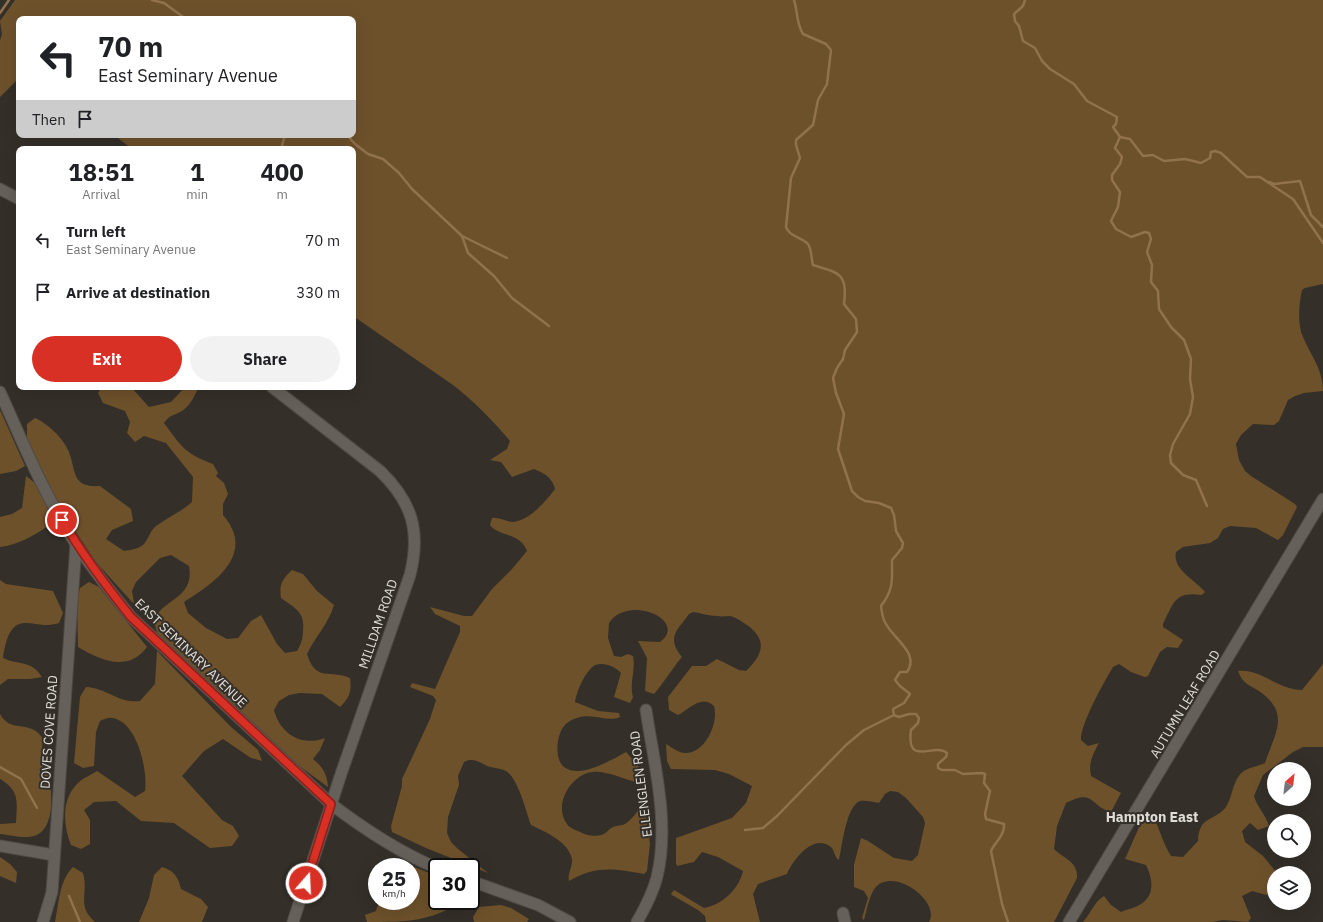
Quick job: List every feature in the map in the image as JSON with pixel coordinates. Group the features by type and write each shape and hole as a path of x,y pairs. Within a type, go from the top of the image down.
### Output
{"street":[{"path":"0,189 16,197"},
{"name":"MILLDAM ROAD","path":"276,390 380,471 392,483 409,508 413,523 414,557 410,574 331,804 293,922"},
{"name":"EAST SEMINARY AVENUE","path":"0,392 55,509 76,544 104,585 131,617 331,804 387,843 428,864"},
{"name":"AUTUMN LEAF ROAD","path":"1069,922 1323,499"},
{"name":"DOVES COVE ROAD","path":"43,922 52,892 76,544"},
{"name":"ELLENGLEN ROAD","path":"637,922 647,905 657,879 662,838 660,807 646,710"},
{"path":"0,846 54,855"},
{"path":"480,884 538,905 570,922"}],"shaded area":[{"path":"15,0 1323,0 1323,284 1302,290 1299,314 1301,332 1319,369 1323,391 1304,393 1288,400 1279,421 1274,425 1253,424 1241,435 1236,444 1239,460 1245,471 1295,504 1297,507 1283,535 1278,540 1256,528 1230,526 1223,529 1218,538 1210,543 1183,547 1176,552 1176,558 1181,569 1205,592 1202,595 1186,595 1176,600 1163,624 1163,627 1183,640 1178,648 1167,647 1160,652 1148,676 1145,677 1131,672 1119,664 1113,667 1088,714 1084,724 1081,740 1088,746 1099,743 1091,763 1091,776 1121,793 1111,812 1091,800 1082,797 1066,803 1057,826 1054,849 1073,864 1077,872 1077,878 1054,922 929,922 931,914 928,905 922,897 914,889 893,881 883,882 875,888 864,920 862,918 868,898 864,891 854,887 854,865 861,838 894,858 912,861 918,855 925,823 923,817 906,798 898,792 890,791 885,794 879,803 860,801 855,804 848,818 839,860 831,847 817,843 804,850 794,862 787,874 758,884 753,894 760,922 706,922 705,916 698,910 672,895 671,894 674,890 704,908 723,900 734,890 743,871 718,857 702,852 694,862 677,866 676,838 732,818 746,803 752,786 729,774 715,770 671,769 667,761 666,744 680,752 692,752 704,743 712,729 715,713 714,706 709,703 700,702 678,715 669,710 668,697 692,666 706,666 717,659 739,670 746,671 756,659 761,648 758,636 754,631 734,617 714,616 693,612 689,614 675,634 675,644 682,657 654,694 645,691 647,658 638,641 660,642 667,634 667,626 662,619 652,613 641,610 629,611 618,615 609,623 608,638 614,656 621,657 628,654 633,656 633,697 630,703 614,697 621,673 609,665 595,665 591,668 582,682 575,702 598,711 619,713 620,717 608,719 589,716 575,719 564,726 559,737 557,750 558,756 562,765 568,769 579,771 597,767 626,752 641,770 643,781 640,783 604,772 584,774 571,785 566,792 562,809 563,817 569,827 585,834 598,836 616,826 624,825 628,822 644,800 650,844 647,871 644,874 614,870 597,870 588,872 569,881 572,862 570,853 561,842 531,825 518,787 514,780 504,770 487,766 473,760 464,762 458,776 459,785 448,817 447,833 451,842 469,858 451,858 392,832 391,826 402,786 402,779 430,719 436,700 433,696 410,687 412,683 435,689 460,632 460,626 435,614 430,607 464,616 472,616 492,589 527,551 520,541 494,529 490,525 492,518 513,522 525,518 537,510 547,499 555,489 554,485 547,476 534,469 512,477 501,462 490,460 507,449 510,441 490,419 453,385 356,318 356,146 128,146 118,138 356,138 356,16 16,16 16,81 0,97 0,41 2,34 0,21"},
{"path":"100,390 134,390 149,407 171,402 182,390 197,390 188,406 170,417 164,423 189,453 213,464 218,473 216,476 224,483 228,494 223,504 223,515 232,529 235,542 234,555 228,566 208,586 184,602 188,613 206,628 227,639 238,638 251,621 261,615 277,644 285,653 297,651 302,641 303,633 301,615 295,608 281,598 281,586 284,579 292,570 303,574 317,591 334,605 329,618 307,654 315,669 319,672 350,678 351,687 348,698 340,707 322,694 300,693 289,695 279,701 274,710 281,726 293,736 308,741 325,738 320,750 313,759 324,771 327,778 328,787 291,760 159,637 155,625 157,616 162,609 185,589 189,579 189,566 171,555 160,558 136,582 132,591 134,603 132,602 95,561 53,496 27,446 27,424 35,418 49,427 66,445 71,457 74,471 79,481 90,486 100,486 131,509 133,521 112,530 106,539 124,551 142,546 156,526 192,502 193,477 166,443 144,436 135,442 127,433 130,422 125,411 103,403 98,393"},
{"path":"0,410 25,466 16,471 0,474"},
{"path":"26,476 35,483 51,515 48,526 25,540 0,547 0,517 12,514 22,508"},
{"path":"0,580 6,584 53,591 63,613 59,623 46,625 21,623 9,634 5,646 3,658 29,665 38,671 42,677 30,679 8,679 0,685"},
{"path":"89,582 99,587 147,647 131,660 114,662 104,660 78,647 77,600 80,588"},
{"path":"157,651 231,727 258,750 262,761 251,758 223,739 204,751 182,776 222,820 233,826 239,836 232,846 210,848 174,823 141,821 116,801 94,802 84,810 90,820 90,844 81,849 71,845 65,821 66,804 72,789 82,780 97,771 135,797 145,791 145,771 139,748 128,728 121,721 107,718 100,721 96,732 94,766 83,768 74,763 80,697 86,687 101,690 125,700 140,701 155,684"},
{"path":"1323,664 1323,747 1303,747 1293,752 1280,762 1267,762 1267,772 1263,775 1254,796 1266,818 1267,827 1258,830 1250,823 1242,831 1245,842 1263,856 1271,866 1267,866 1267,895 1252,891 1242,896 1251,918 1248,922 1223,920 1212,922 1083,922 1097,902 1104,896 1111,905 1121,912 1139,905 1149,896 1151,891 1151,880 1146,865 1125,859 1144,816 1155,820 1171,856 1183,857 1198,841 1201,827 1204,823 1226,807 1240,774 1246,770 1265,763 1276,733 1278,716 1275,707 1269,699 1244,681 1238,671 1255,673 1285,687 1302,690"},
{"path":"0,714 7,722 34,730 43,739 42,754 50,782 51,810 46,826 41,832 34,836 21,837 0,834 0,824 16,823 17,803 14,792 0,779"},
{"path":"0,857 10,864 17,872 16,883 0,876"},
{"path":"73,867 83,873 85,887 84,904 89,916 95,922 55,922 62,886 68,873"},
{"path":"162,867 170,870 175,875 181,889 201,899 208,907 202,922 139,922 149,898 154,875"},
{"path":"480,867 488,873 480,870"},
{"path":"420,869 428,872 428,910 446,910 428,917 406,921 367,922 365,915 376,911 420,910"},
{"path":"501,905 511,908 529,919 527,922 474,922 473,917 477,910 480,910 480,907"}],"waterway":[{"path":"0,13 9,0"},
{"path":"152,0 164,3 182,16"},
{"path":"794,0 799,26 803,34 826,44 831,50 827,84 818,100 813,125 796,140 800,158 791,178 786,227 792,235 809,245 813,265 829,270 840,276 843,280 844,286 844,304 856,319 857,332 845,350 843,359 833,378 836,393 844,414 838,449 852,491 865,501 879,503 891,508 894,515 896,531 903,543 902,548 892,560 892,579 890,589 881,606 882,615 885,622 904,647 910,659 910,665 907,672 900,672 895,680 910,694 904,703 893,709 894,715 899,717 909,714 916,714 919,718 918,723 911,730 911,741 913,748 922,752 942,750 947,753 946,757 938,764 938,768 942,770 955,770 963,774 985,774 984,783 990,791 985,814 986,819 1004,824 1003,832 991,851 1002,904 1008,922"},
{"path":"1025,0 1023,6 1014,14 1015,21 1019,26 1023,41 1035,48 1042,61 1050,69 1074,84 1087,101 1117,117 1116,124 1113,127 1120,137 1115,148 1122,157 1120,164 1112,175 1112,180 1120,192 1118,207 1111,221 1116,229 1131,237 1145,232 1149,233 1151,239 1147,252 1152,265 1151,282 1158,291 1159,309 1171,327 1184,340 1191,359 1190,379 1193,397 1190,414 1173,444 1170,455 1171,463 1183,475 1196,480 1207,506"},
{"path":"1120,137 1130,139 1143,156 1153,155 1164,161 1185,159 1201,163 1210,158 1211,152 1215,151 1221,153 1247,177 1260,177 1293,199 1323,243"},
{"path":"282,146 284,138"},
{"path":"350,138 368,154 383,159 399,173 412,189 462,236 507,258"},
{"path":"1269,182 1274,184 1300,181 1311,215 1323,227"},
{"path":"462,236 468,253 494,276 512,298 549,326"},
{"path":"745,830 763,828 777,816 846,745 864,730 894,715"},
{"path":"0,767 21,779 37,808"},
{"path":"69,896 80,922"}],"district":[{"name":"Hampton East","path":"1152,817"}],"route":[{"path":"62,520 76,544 104,585 131,617 331,804 306,883"}]}
